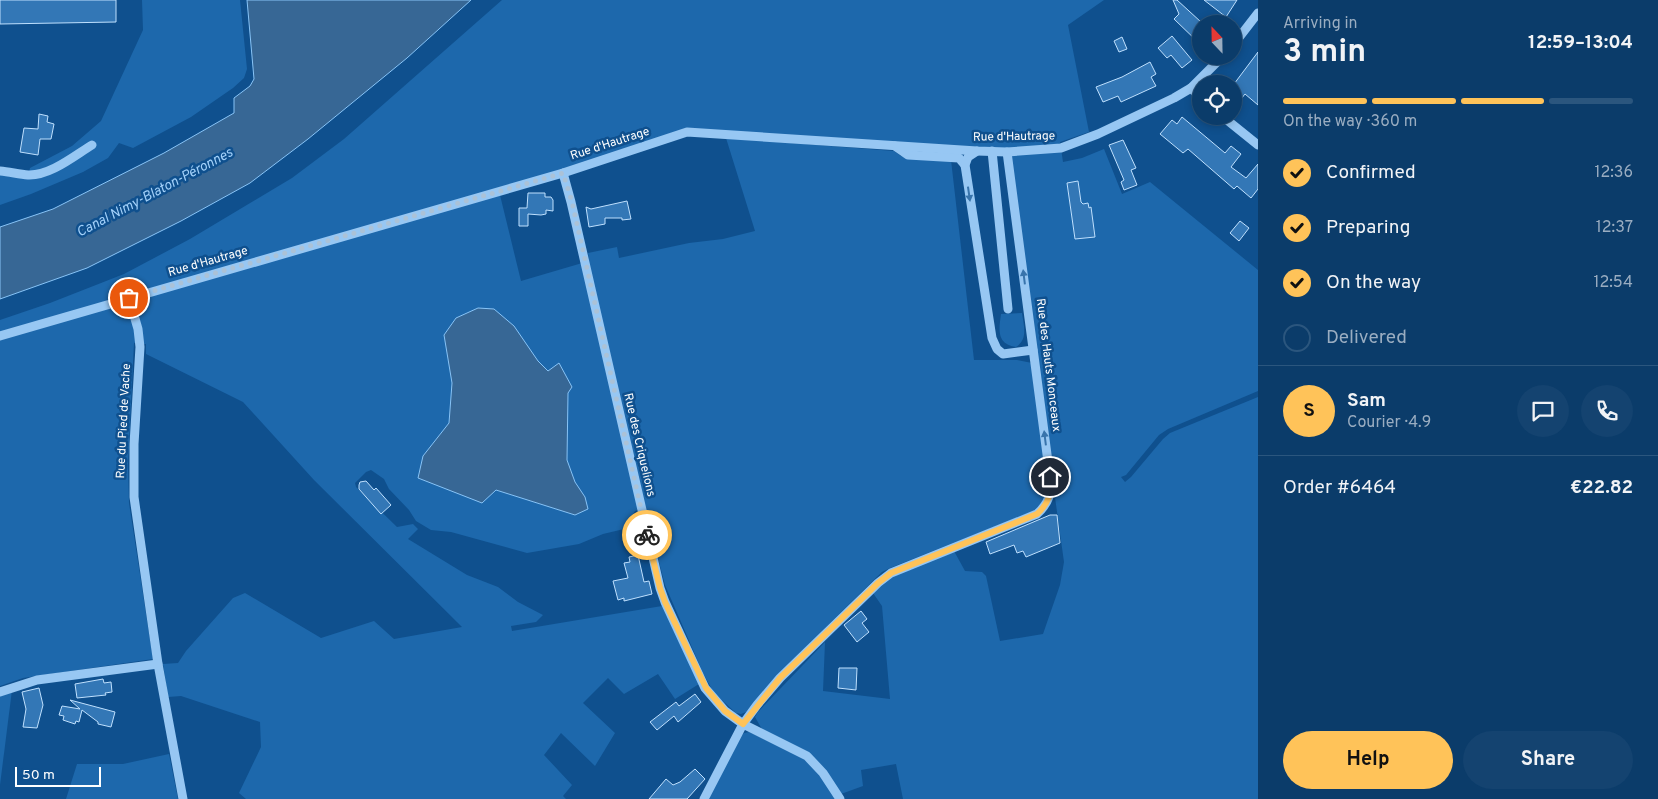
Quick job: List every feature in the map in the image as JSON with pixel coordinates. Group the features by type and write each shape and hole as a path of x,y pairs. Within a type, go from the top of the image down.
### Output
{"street":[{"path":"1242,34 1258,13"},
{"name":"Rue d'Hautrage","path":"0,336 563,173 687,132 977,151 1007,152 1061,148 1098,134 1191,88 1214,65"},
{"path":"1233,125 1258,145"},
{"path":"0,171 28,175 42,173 56,167 92,145"},
{"path":"894,146 908,155 959,158 965,165"},
{"path":"977,151 968,157 965,165 992,338 997,349 1003,354 1033,350"},
{"path":"992,151 1008,309"},
{"name":"Rue des Hauts Monceaux","path":"704,799 743,724 780,678 878,583 891,573 1037,514 1046,506 1051,487 1007,152"},
{"name":"Rue des Criquelions","path":"563,173 572,202 660,588 665,602 706,688 725,711 743,724 807,756 823,773 840,799"},
{"name":"Rue du Pied de Vache","path":"129,298 138,329 140,347 134,444 134,497 158,664 182,799"},
{"path":"0,692 37,680 158,664"}],"shaded area":[{"path":"142,0 240,0 247,69 244,78 233,88 191,117 133,148 119,143 108,158 83,172 0,205 0,174 28,177 30,168 72,146 101,121 143,30"},
{"path":"502,0 1104,0 1068,25 1089,132 1060,142 1063,162 1082,158 1104,149 1122,194 1150,182 1258,270 1258,391 1168,429 1159,435 1126,475 1121,477 1125,482 1131,477 1170,433 1258,397 1258,799 903,799 896,764 861,770 863,786 841,794 825,771 763,731 755,717 825,642 823,691 890,699 882,606 873,593 898,573 954,551 965,571 982,572 986,576 1000,641 1043,634 1060,585 1064,562 1007,152 698,132 499,191 521,281 589,261 588,253 617,247 619,258 689,243 723,239 755,231 726,138 894,151 901,156 951,160 974,360 1017,360 1032,363 1046,475 1044,499 1034,511 882,572 781,671 746,712 736,713 714,693 703,673 665,585 645,508 635,511 624,529 603,534 579,544 527,553 451,532 431,530 416,521 409,510 389,489 384,479 371,470 366,472 355,483 356,487 397,527 413,524 418,529 408,539 467,575 498,587 518,602 543,615 536,622 511,626 512,631 662,606 699,684 675,699 658,674 624,694 608,678 583,703 615,733 595,766 561,733 544,755 572,785 563,796 566,799 246,799 239,793 261,747 260,722 181,696 168,697 163,664 178,663 186,651 233,598 245,593 321,638 374,621 394,639 462,627 314,480 243,402 146,354 146,344 134,343 128,464 129,503 153,659 23,678 0,686 0,320 124,274 190,239 292,178 344,139","holes":["478,308 548,371 559,364 568,393 567,460 575,482 585,497 575,515 496,490 423,456 449,423 452,383 444,335 456,318"]},
{"path":"1022,313 1024,336 1016,347 1005,343 1000,335 1001,314"},
{"path":"12,690 0,785 0,694"},
{"path":"749,732 805,758 815,766 836,799 708,799 740,737 744,733"},
{"path":"169,754 178,799 66,799 77,764 123,764"}],"water":[{"name":"Canal Nimy-Blaton-Péronnes","path":"247,0 471,0 407,58 308,139 250,183 181,221 87,268 0,299 0,227 53,209 164,153 234,113 234,98 250,86 254,79"},
{"path":"478,308 494,309 514,326 538,361 548,371 559,363 572,387 568,393 567,460 575,482 585,497 588,509 575,515 496,490 482,503 418,478 423,456 449,423 452,383 444,335 456,318"}],"building":[{"path":"0,0 116,0 116,22 0,24"},
{"path":"1173,0 1177,0 1193,15 1192,36 1174,19 1179,14"},
{"path":"1204,0 1237,0 1227,15 1223,15"},
{"path":"1172,36 1192,60 1182,68 1171,55 1167,58 1158,48"},
{"path":"1122,37 1127,49 1119,52 1114,41"},
{"path":"1258,52 1258,105 1245,94 1242,98 1241,75"},
{"path":"1150,62 1156,74 1151,77 1156,86 1121,102 1118,96 1103,102 1096,87 1122,77"},
{"path":"39,114 48,116 47,122 54,124 51,139 40,139 38,155 20,152 24,128 38,129"},
{"path":"1182,117 1225,153 1231,146 1241,154 1231,167 1246,178 1258,164 1258,189 1251,198 1237,186 1234,189 1188,149 1183,153 1160,134 1172,120 1177,124"},
{"path":"1123,140 1136,168 1131,170 1137,185 1124,190 1121,182 1124,180 1109,145"},
{"path":"1078,181 1081,202 1083,204 1088,203 1089,208 1091,207 1095,237 1075,239 1067,183"},
{"path":"528,193 545,193 545,197 551,197 553,200 553,211 546,210 546,214 541,215 528,214 528,226 519,226 519,208 527,208"},
{"path":"627,201 631,219 605,218 605,224 589,227 586,207 591,209"},
{"path":"1240,221 1249,228 1239,241 1230,233"},
{"path":"366,481 374,490 376,488 391,505 381,514 359,489 360,482"},
{"path":"1050,515 1057,515 1060,543 1026,557 1023,551 1017,553 1014,545 990,554 986,542"},
{"path":"638,555 644,582 649,581 652,594 624,601 624,598 618,600 613,581 628,578 624,563 630,562 629,557"},
{"path":"861,611 867,619 862,623 869,632 857,642 844,625"},
{"path":"839,668 857,668 856,690 838,688"},
{"path":"103,679 104,683 111,682 112,692 105,693 106,695 77,698 75,684"},
{"path":"39,688 43,705 37,728 23,727 26,709 22,692"},
{"path":"695,694 701,702 678,722 674,716 657,730 650,722 676,702 679,706"},
{"path":"70,700 115,712 111,727 98,724 98,722 82,710 79,722 76,721 75,724 63,720 64,716 59,715 62,706 80,709"},
{"path":"695,769 705,779 687,799 649,799 666,779 673,785 680,782"}],"way so far":[{"path":"129,298 563,173 572,202 647,535"}],"route":[{"path":"647,535 665,602 706,688 725,711 743,724 780,678 878,583 891,573 1037,514 1046,506 1051,487 1050,477"}]}
